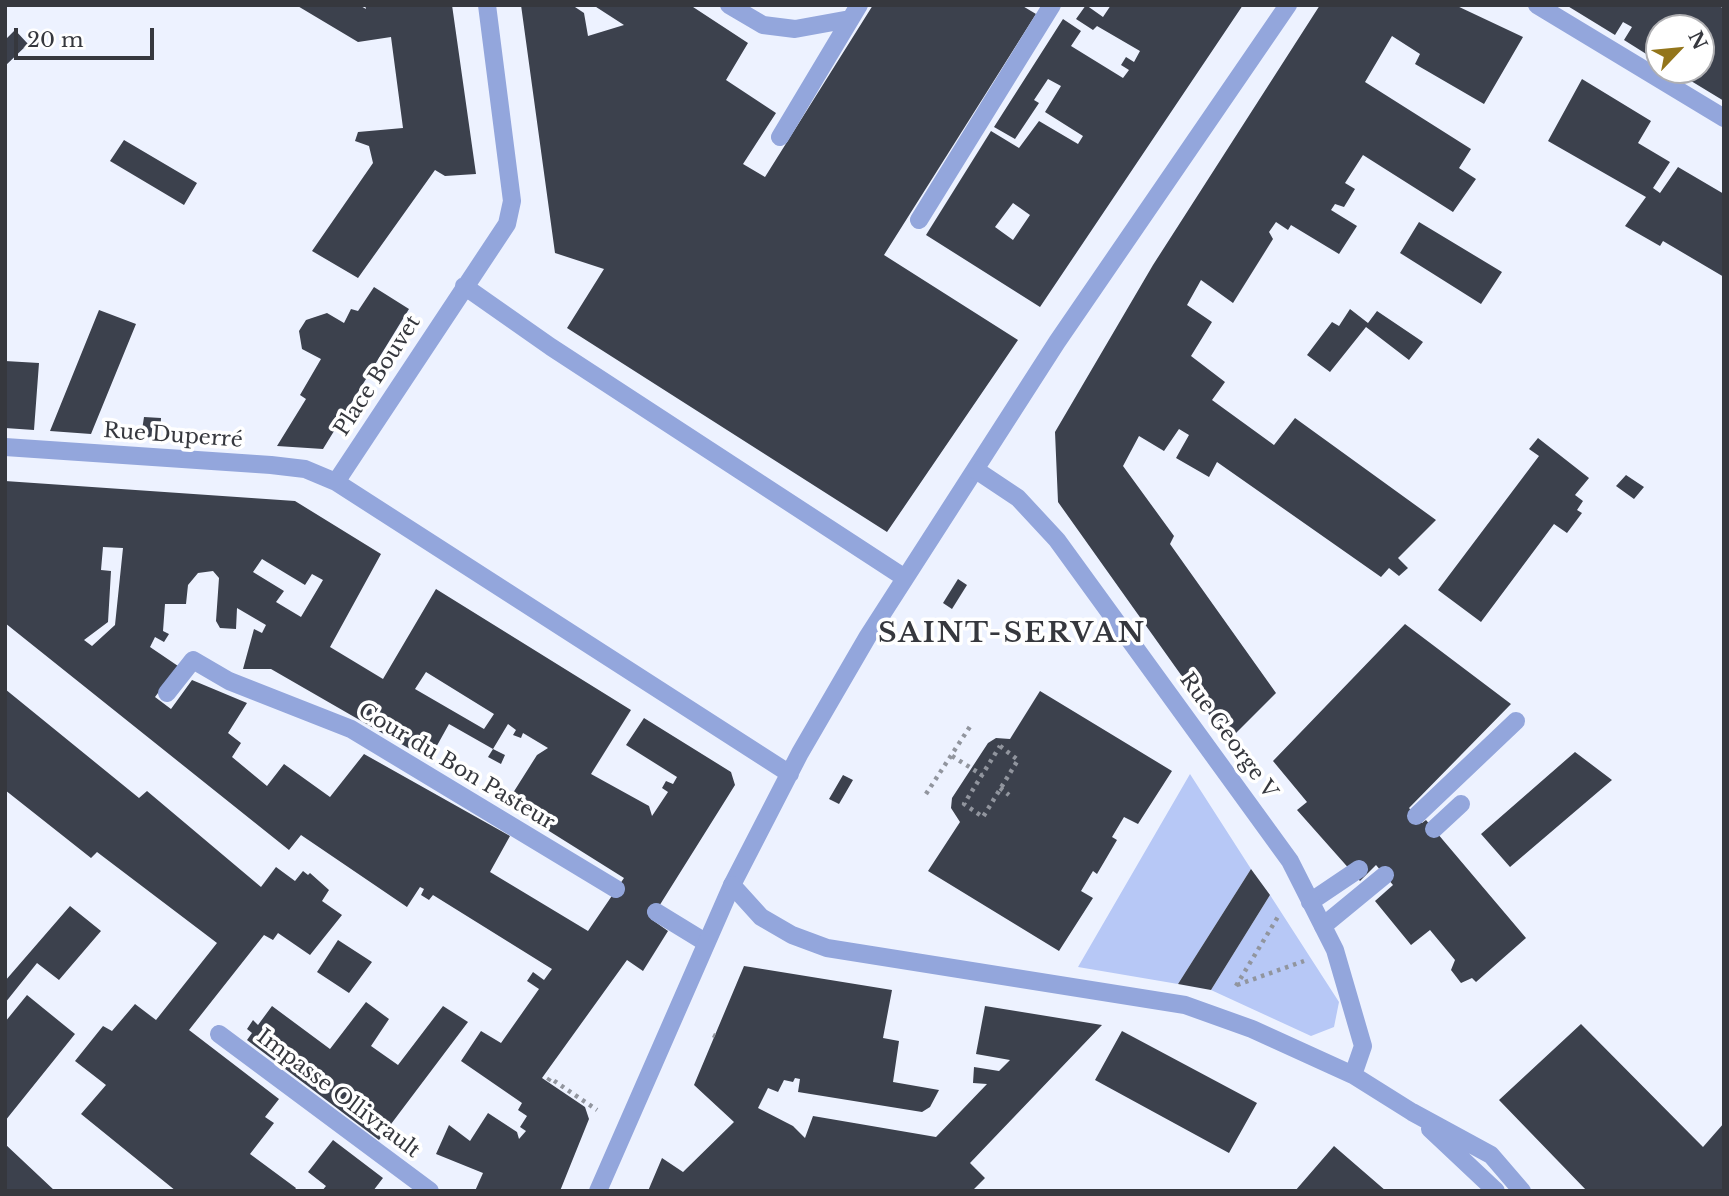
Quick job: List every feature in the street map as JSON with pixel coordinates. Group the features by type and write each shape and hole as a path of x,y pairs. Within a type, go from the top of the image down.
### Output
{"street":[{"name":"Place Bouvet","path":"336,482 507,224 512,201 487,5"},
{"path":"729,5 763,26 795,29 854,12"},
{"path":"919,220 1052,5"},
{"path":"598,1191 732,885 790,774 868,636 1057,342 1288,5"},
{"path":"1537,5 1724,118"},
{"path":"780,137 854,12"},
{"path":"464,286 551,347 905,578"},
{"name":"Rue Duperré","path":"5,447 271,465 305,469 336,482"},
{"name":"Rue George V","path":"976,470 1018,498 1057,540 1290,860 1335,950 1363,1046 1353,1075"},
{"path":"336,482 790,774"},
{"name":"Cour du Bon Pasteur","path":"167,693 192,660 229,681 351,729 616,889"},
{"path":"1416,816 1516,720"},
{"path":"1434,829 1461,804"},
{"path":"1310,902 1359,869"},
{"path":"1323,926 1385,875"},
{"path":"732,885 761,917 792,935 827,948 1185,1005 1252,1029 1353,1075 1412,1112 1491,1155 1522,1191"},
{"path":"656,912 705,942"},
{"name":"Impasse Ollivrault","path":"219,1034 430,1191"},
{"path":"1412,1112 1496,1191"}],"path":[{"path":"926,794 971,725"},
{"path":"1000,746 1018,760 1000,789 983,817 964,803 1000,746"},
{"path":"952,756 982,775"},
{"path":"1000,789 1009,795"},
{"path":"1290,860 1281,912 1236,986 1335,950"},
{"path":"548,1081 550,1078 606,1117"}],"shaded area":[{"path":"1190,774 1251,869 1178,984 1078,967"},
{"path":"1270,895 1339,1002 1334,1027 1311,1036 1211,990"}],"building":[{"path":"296,5 359,5 366,9 365,5 452,5 476,174 445,176 435,170 358,278 312,251 373,163 369,146 355,141 358,132 403,128 391,37 358,42"},
{"path":"521,5 572,5 584,13 588,36 624,25 593,5 690,5 748,43 726,80 776,113 743,164 765,177 873,5 1021,5 1036,14 884,255 1018,340 887,532 567,328 604,269 555,253"},
{"path":"1086,5 1103,17 1111,5 1243,5 1040,307 926,235 991,131 1019,148 1039,121 1078,144 1083,136 1045,112 1061,86 1048,79 1034,100 1039,103 1015,139 994,127 1063,19 1081,31 1071,46 1123,78 1129,70 1121,65 1126,57 1134,62 1140,51 1097,26 1093,30 1076,19","holes":["1013,203 1030,215 1013,240 995,227"]},
{"path":"1320,5 1455,5 1523,37 1484,104 1415,64 1420,54 1392,36 1365,82 1471,149 1459,168 1476,179 1453,212 1363,155 1345,183 1355,189 1344,207 1335,204 1331,210 1357,226 1339,254 1291,225 1288,230 1276,222 1269,232 1273,239 1233,303 1201,280 1187,305 1212,322 1191,356 1225,382 1212,400 1274,445 1295,418 1436,520 1398,558 1408,568 1399,576 1389,568 1381,577 1217,462 1209,477 1176,458 1189,435 1179,429 1164,451 1139,436 1123,466 1174,536 1170,544 1276,693 1228,741 1058,502 1055,432 1153,265"},
{"path":"1566,5 1718,5 1724,9 1724,101 1696,84 1715,84 1715,14 1645,14 1645,53 1624,40 1632,27 1623,22 1615,35"},
{"path":"15,30 28,44 5,66 5,40"},
{"path":"1582,79 1651,121 1638,143 1670,162 1653,188 1660,193 1678,167 1724,194 1724,277 1663,241 1660,246 1625,226 1646,197 1548,141"},
{"path":"124,140 197,183 184,205 110,161"},
{"path":"1419,222 1502,272 1481,304 1400,253"},
{"path":"374,287 409,309 323,449 277,446 306,399 300,395 321,359 302,349 299,331 306,320 327,313 344,323 351,309 358,311"},
{"path":"1350,309 1368,323 1377,311 1423,342 1409,360 1366,327 1330,372 1307,355 1332,322 1339,326"},
{"path":"99,310 136,324 91,434 50,431"},
{"path":"5,361 39,363 34,430 5,428"},
{"path":"144,417 161,418 160,438 141,437"},
{"path":"1538,438 1589,478 1575,495 1583,501 1577,510 1582,513 1567,533 1554,524 1481,622 1438,590 1539,456 1529,449"},
{"path":"1626,475 1644,487 1634,499 1616,486"},
{"path":"5,481 295,501 381,554 330,647 383,679 436,589 631,710 591,774 649,806 652,816 668,792 662,788 666,781 673,784 677,777 626,745 644,718 731,772 735,785 651,919 668,931 643,971 627,960 542,1078 585,1107 589,1119 560,1191 475,1191 483,1173 436,1154 449,1125 470,1141 488,1113 517,1132 519,1139 526,1131 520,1127 527,1116 518,1110 522,1103 461,1061 481,1031 501,1043 539,989 527,981 533,972 544,980 552,969 433,895 429,900 421,895 424,889 420,887 407,907 301,835 289,850 5,623","holes":["103,547 123,548 115,625 92,646 84,640 108,622 111,571 101,570","262,559 305,585 312,574 323,580 301,617 276,602 284,591 253,572","213,571 219,578 216,621 220,628 236,629 237,608 266,625 262,633 254,629 243,669 271,669 429,760 449,724 493,749 508,724 516,730 513,735 521,738 523,733 548,748 537,755 506,804 624,878 588,931 490,872 510,836 364,754 330,797 284,764 267,786 232,757 241,743 228,733 247,703 192,680 171,709 155,697 178,666 150,647 155,637 164,642 169,634 163,631 165,604 186,604 188,585 198,573","426,672 494,714 484,729 415,689"]},
{"path":"958,579 967,585 952,609 943,603"},
{"path":"1405,624 1511,704 1409,808 1422,823 1426,820 1526,938 1476,982 1472,978 1461,983 1451,970 1455,960 1430,930 1411,945 1375,901 1393,885 1376,865 1360,881 1297,810 1307,802 1273,761"},
{"path":"5,689 139,798 147,791 261,887 276,867 295,881 303,871 308,875 310,873 329,890 322,901 342,915 310,955 278,933 273,940 264,935 189,1030 279,1099 265,1117 274,1123 250,1154 296,1188 294,1191 176,1191 81,1114 106,1085 75,1061 103,1026 112,1031 135,1004 156,1020 217,943 97,852 91,858 5,790"},
{"path":"1040,691 1172,771 1138,824 1124,817 1112,837 1117,840 1097,874 1093,871 1081,891 1093,898 1059,951 928,871 960,822 951,808 952,798 988,743 996,738 1010,739"},
{"path":"493,749 505,755 501,764 488,757"},
{"path":"1575,752 1612,780 1510,867 1481,834"},
{"path":"843,775 853,780 839,804 829,799"},
{"path":"1251,869 1270,895 1211,990 1178,984"},
{"path":"70,906 101,931 59,980 37,963 5,1003 5,981"},
{"path":"338,940 372,962 349,993 317,972"},
{"path":"744,966 892,990 883,1038 899,1041 893,1082 939,1090 930,1107 922,1112 798,1092 800,1079 795,1078 793,1082 784,1080 778,1092 768,1088 758,1108 793,1126 805,1138 813,1116 936,1137 987,1084 973,1083 974,1067 999,1071 1010,1060 976,1054 985,1006 1102,1025 970,1163 985,1178 972,1191 648,1191 662,1158 683,1172 734,1122 694,1085"},
{"path":"27,995 75,1034 5,1121 5,1022"},
{"path":"366,1002 389,1019 371,1046 398,1065 443,1006 468,1022 379,1140 247,1040 252,1033 247,1029 253,1020 258,1025 272,1006 330,1049"},
{"path":"1581,1024 1703,1147 1724,1123 1724,1191 1587,1191 1499,1100"},
{"path":"1122,1031 1257,1103 1229,1153 1095,1080"},
{"path":"333,1140 383,1178 373,1191 322,1191 326,1186 308,1172"},
{"path":"5,1144 55,1191 5,1191"},
{"path":"1334,1146 1386,1191 1295,1191"}],"district":[{"name":"SAINT-SERVAN","path":"1012,634"}]}
